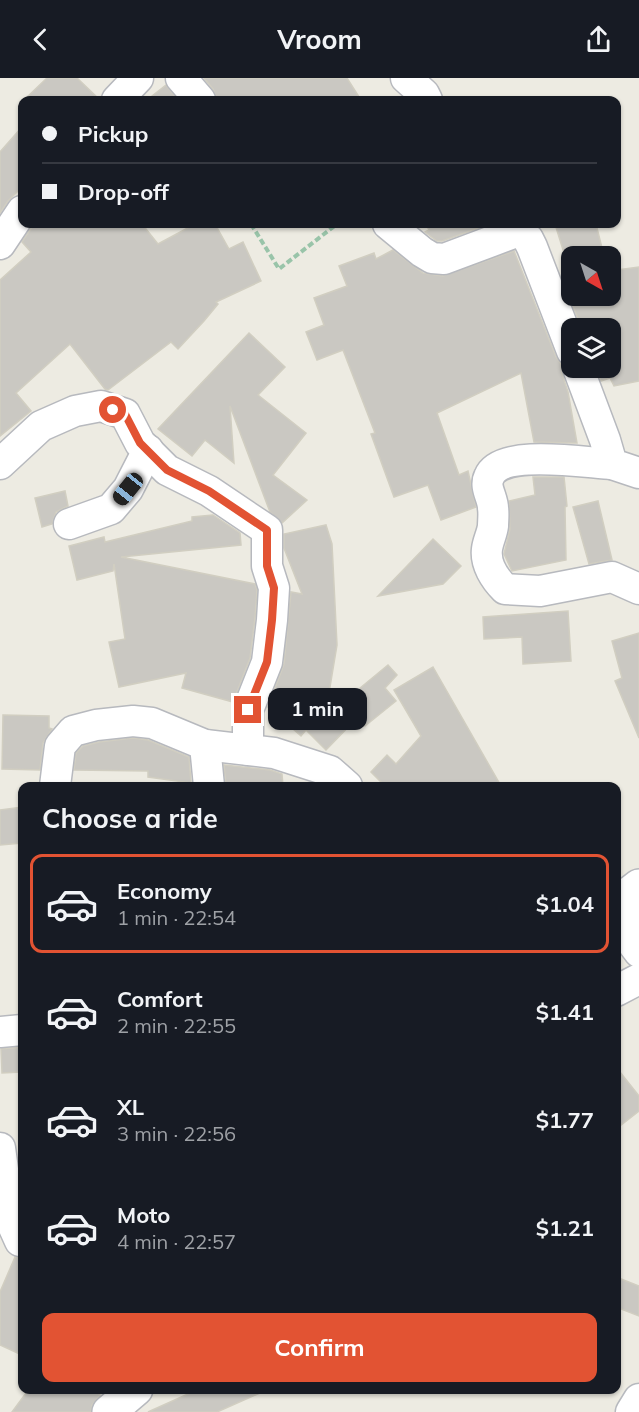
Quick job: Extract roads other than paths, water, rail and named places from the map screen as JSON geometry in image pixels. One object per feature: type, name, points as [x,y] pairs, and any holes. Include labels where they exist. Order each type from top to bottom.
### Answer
[{"type":"street","points":[[121,96],[138,78]]},
{"type":"street","points":[[181,78],[197,96]]},
{"type":"street","points":[[406,78],[425,96]]},
{"type":"street","points":[[0,244],[18,217]]},
{"type":"street","points":[[393,228],[432,258],[444,259],[519,231],[528,239],[561,323]]},
{"type":"street","points":[[582,378],[605,440],[625,469]]},
{"type":"street","points":[[0,464],[41,426],[75,411],[101,406],[125,414],[140,443],[167,470],[209,491],[267,530],[267,566],[274,588],[272,620],[267,662],[248,710],[248,750]]},
{"type":"street","points":[[69,524],[111,509],[128,489],[148,450]]},
{"type":"street","points":[[625,469],[530,458],[493,470],[487,479],[494,506],[492,529],[486,551],[494,577],[506,589],[540,591],[612,577],[639,589]]},
{"type":"street","points":[[55,782],[60,746],[73,731],[96,724],[133,721],[152,723],[205,745],[274,753],[330,771],[342,782]]},
{"type":"street","points":[[205,745],[209,782]]},
{"type":"street","points":[[628,893],[626,924],[630,941],[639,952]]},
{"type":"street","points":[[621,988],[639,979]]},
{"type":"street","points":[[0,1032],[18,1030]]},
{"type":"street","points":[[0,1148],[10,1219],[18,1237]]},
{"type":"street","points":[[109,1412],[130,1394]]},
{"type":"street","points":[[631,1412],[639,1399]]}]
